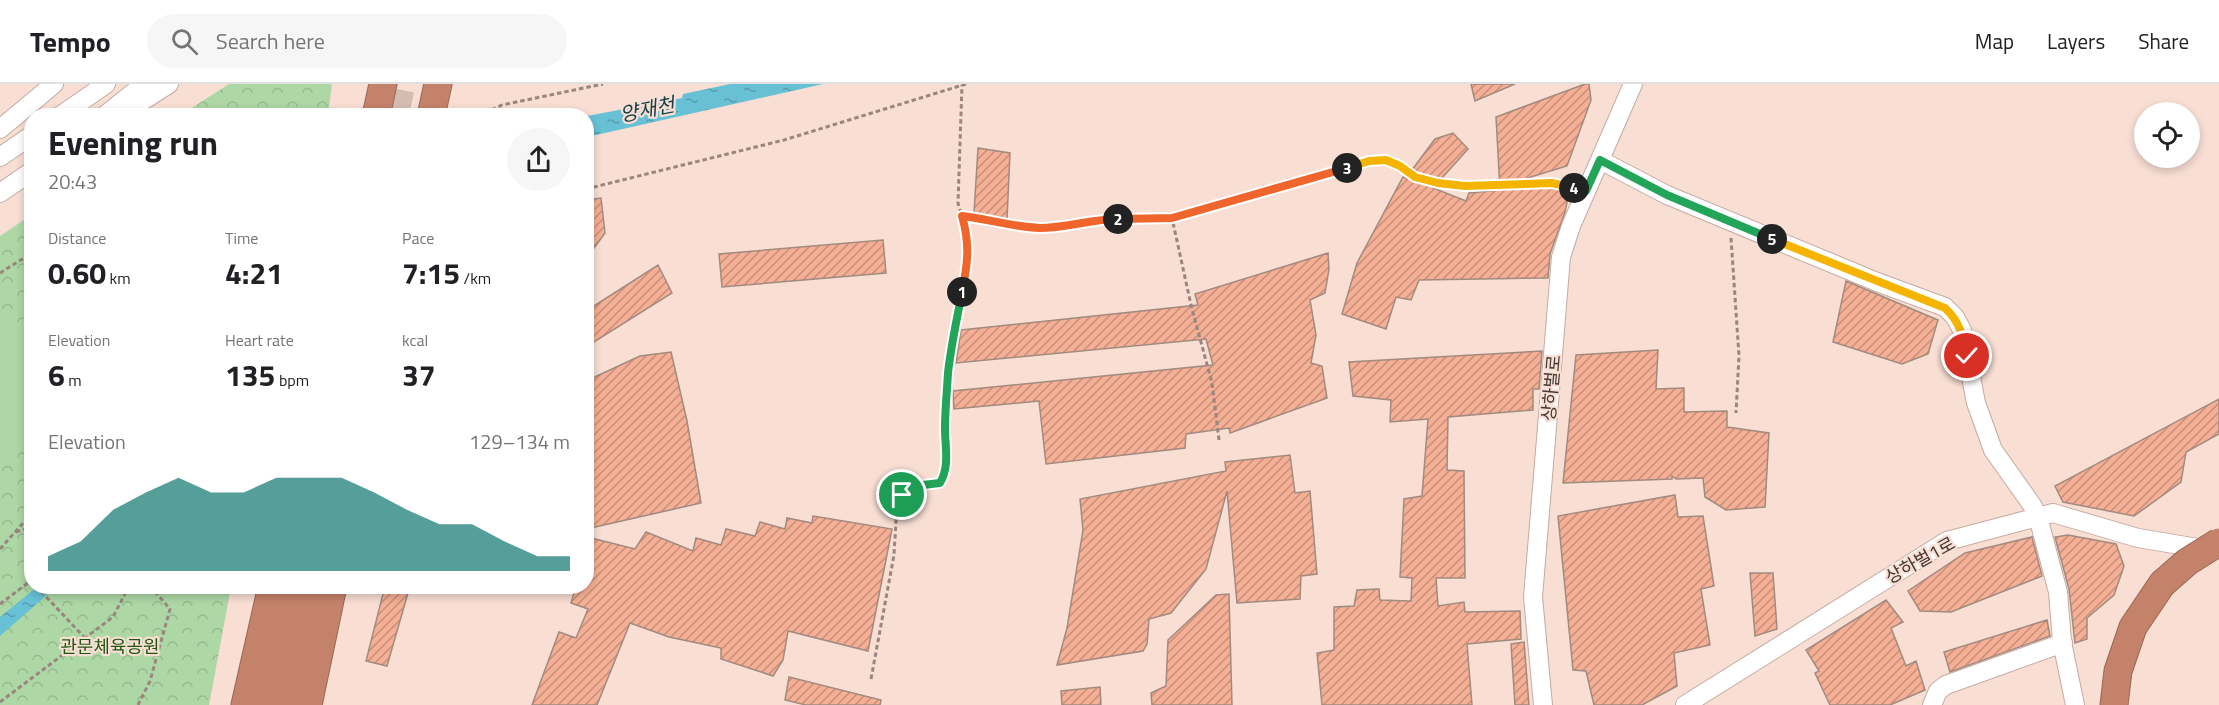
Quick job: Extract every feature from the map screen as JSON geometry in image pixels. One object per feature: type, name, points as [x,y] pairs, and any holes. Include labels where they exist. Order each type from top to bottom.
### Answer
[{"type":"highway","points":[[369,84],[370,108]]},
{"type":"highway","points":[[378,108],[383,84]]},
{"type":"highway","points":[[433,108],[438,84]]},
{"type":"highway","points":[[2114,705],[2118,671],[2133,627],[2162,584],[2187,562],[2219,542]]},
{"type":"highway","points":[[245,705],[270,594]]},
{"type":"highway","points":[[267,705],[291,594]]},
{"type":"highway","points":[[287,705],[310,594]]},
{"type":"highway","points":[[308,705],[331,594]]},
{"type":"street","points":[[25,108],[54,84]]},
{"type":"street","points":[[72,108],[106,84]]},
{"type":"street","points":[[114,108],[144,84]]},
{"type":"street","points":[[132,108],[169,84]]},
{"type":"street","name":"상하벌로","points":[[1543,705],[1533,597],[1561,257],[1586,191],[1633,84]]},
{"type":"street","points":[[0,129],[24,109]]},
{"type":"street","points":[[0,157],[24,140]]},
{"type":"street","points":[[1600,160],[1667,195],[1877,282],[1928,300],[1950,312],[1962,330],[1976,403],[1993,450],[2038,517],[2058,592],[2063,643],[2075,705]]},
{"type":"street","points":[[0,192],[24,176]]},
{"type":"street","name":"상하벌1로","points":[[1685,705],[1947,541],[2053,513],[2138,538],[2219,552]]},
{"type":"street","points":[[1932,705],[1938,691],[1946,685],[2063,643]]},
{"type":"path","points":[[495,108],[603,84]]},
{"type":"path","points":[[594,187],[784,140],[966,84]]},
{"type":"path","points":[[871,679],[894,555],[897,505],[902,495],[909,489],[940,483],[946,464],[945,427],[952,338],[968,262],[968,237],[958,203],[962,86]]},
{"type":"path","points":[[962,216],[1017,227],[1043,228],[1100,219],[1172,218],[1293,185],[1369,161],[1386,160],[1400,166],[1415,177],[1438,183],[1465,186],[1552,183],[1586,191]]},
{"type":"path","points":[[1172,218],[1191,305],[1212,383],[1219,440]]},
{"type":"path","points":[[1730,221],[1739,356],[1736,413]]},
{"type":"path","points":[[0,273],[24,259]]},
{"type":"path","points":[[0,549],[24,521]]},
{"type":"path","points":[[14,532],[24,529]]},
{"type":"path","points":[[0,604],[24,586]]},
{"type":"path","points":[[44,594],[84,637]]},
{"type":"path","points":[[0,702],[113,616],[125,594]]},
{"type":"path","points":[[138,705],[150,681],[170,609],[157,594]]},
{"type":"green space","points":[[229,84],[332,84],[329,108],[192,108]]},
{"type":"green space","name":"관문체육공원","points":[[24,220],[24,594],[230,594],[209,705],[0,705],[0,236]]},
{"type":"green space","points":[[24,318],[24,441],[7,453],[0,444],[0,335]]},
{"type":"water","name":"양재천","points":[[730,84],[823,84],[594,135],[594,115],[682,98],[683,94]]},
{"type":"water","points":[[28,594],[48,594],[0,636],[0,617]]},
{"type":"building","points":[[1471,84],[1515,84],[1475,101]]},
{"type":"building","points":[[1589,84],[1591,100],[1567,166],[1524,179],[1569,193],[1565,212],[1550,254],[1548,278],[1419,280],[1411,300],[1396,297],[1386,329],[1342,314],[1357,263],[1403,177],[1406,178],[1435,139],[1453,133],[1468,149],[1433,188],[1466,201],[1469,193],[1500,190],[1496,117]]},
{"type":"building","points":[[978,148],[1010,153],[1007,219],[974,213]]},
{"type":"building","points":[[601,198],[605,233],[594,248],[594,199]]},
{"type":"building","points":[[883,240],[886,273],[722,287],[719,254]]},
{"type":"building","points":[[1328,253],[1329,269],[1325,293],[1310,300],[1316,335],[1311,363],[1322,366],[1327,398],[1230,433],[1229,428],[1186,434],[1185,448],[1046,464],[1039,401],[954,409],[953,391],[1213,365],[1206,339],[956,363],[961,330],[1198,305],[1195,294]]},
{"type":"building","points":[[658,265],[672,293],[594,342],[594,306]]},
{"type":"building","points":[[1846,281],[1938,320],[1928,354],[1902,364],[1833,342]]},
{"type":"building","points":[[1658,350],[1656,389],[1684,388],[1684,412],[1727,411],[1727,427],[1769,433],[1765,507],[1726,510],[1705,497],[1703,478],[1676,479],[1672,476],[1672,479],[1563,483],[1576,355]]},
{"type":"building","points":[[1542,351],[1539,389],[1533,389],[1533,410],[1448,417],[1447,470],[1464,471],[1465,578],[1436,578],[1438,606],[1464,602],[1465,612],[1520,611],[1521,639],[1467,644],[1472,705],[1322,705],[1317,653],[1334,650],[1334,607],[1354,606],[1357,590],[1379,589],[1380,600],[1411,601],[1412,578],[1400,577],[1404,499],[1422,496],[1428,419],[1390,422],[1391,400],[1353,396],[1349,362]]},
{"type":"building","points":[[671,352],[687,421],[701,503],[594,527],[594,377],[640,356]]},
{"type":"building","points":[[2219,399],[2219,434],[2186,452],[2181,482],[2134,516],[2063,502],[2055,486]]},
{"type":"building","points":[[1290,455],[1295,493],[1310,491],[1317,574],[1301,576],[1300,599],[1237,603],[1227,491],[1206,569],[1171,613],[1149,619],[1147,644],[1143,651],[1057,665],[1067,628],[1083,530],[1080,499],[1226,471],[1225,462]]},
{"type":"building","points":[[1675,495],[1678,517],[1703,516],[1714,586],[1701,589],[1710,645],[1674,653],[1677,686],[1642,705],[1594,705],[1586,671],[1573,670],[1558,516]]},
{"type":"building","points":[[813,516],[892,529],[868,651],[788,631],[783,660],[773,676],[721,659],[721,648],[669,637],[630,623],[597,705],[532,705],[559,632],[576,638],[588,609],[571,603],[574,594],[594,594],[594,539],[635,549],[646,532],[693,551],[696,538],[721,545],[726,529],[755,536],[760,522],[785,529],[787,518],[812,523]]},
{"type":"building","points":[[2068,535],[2116,544],[2124,566],[2114,595],[2087,618],[2087,639],[2075,643],[2069,589],[2055,537]]},
{"type":"building","points":[[2032,537],[2042,576],[1951,612],[1920,611],[1908,591],[1965,553]]},
{"type":"building","points":[[1750,573],[1773,573],[1777,629],[1755,636]]},
{"type":"building","points":[[383,594],[408,594],[387,666],[366,661]]},
{"type":"building","points":[[1229,594],[1232,705],[1152,705],[1151,693],[1166,686],[1168,640],[1216,595]]},
{"type":"building","points":[[1886,600],[1903,622],[1891,628],[1906,666],[1916,661],[1925,690],[1890,705],[1830,705],[1815,673],[1819,671],[1806,650]]},
{"type":"building","points":[[2047,620],[2050,636],[1950,672],[1944,652]]},
{"type":"building","points":[[1524,642],[1529,705],[1515,705],[1511,644]]},
{"type":"building","points":[[789,677],[881,700],[880,705],[806,705],[785,700]]},
{"type":"building","points":[[1100,687],[1101,705],[1062,705],[1061,691]]},
{"type":"tunnel","points":[[397,108],[402,84]]},
{"type":"route","points":[[902,495],[914,486],[940,483],[944,476],[948,373],[952,338],[968,262],[968,237],[962,216],[1017,227],[1043,228],[1100,219],[1172,218],[1293,185],[1369,161],[1386,160],[1400,166],[1415,177],[1438,183],[1465,186],[1552,183],[1586,191],[1600,160],[1667,195],[1945,308],[1955,317],[1962,330],[1967,356]]}]
